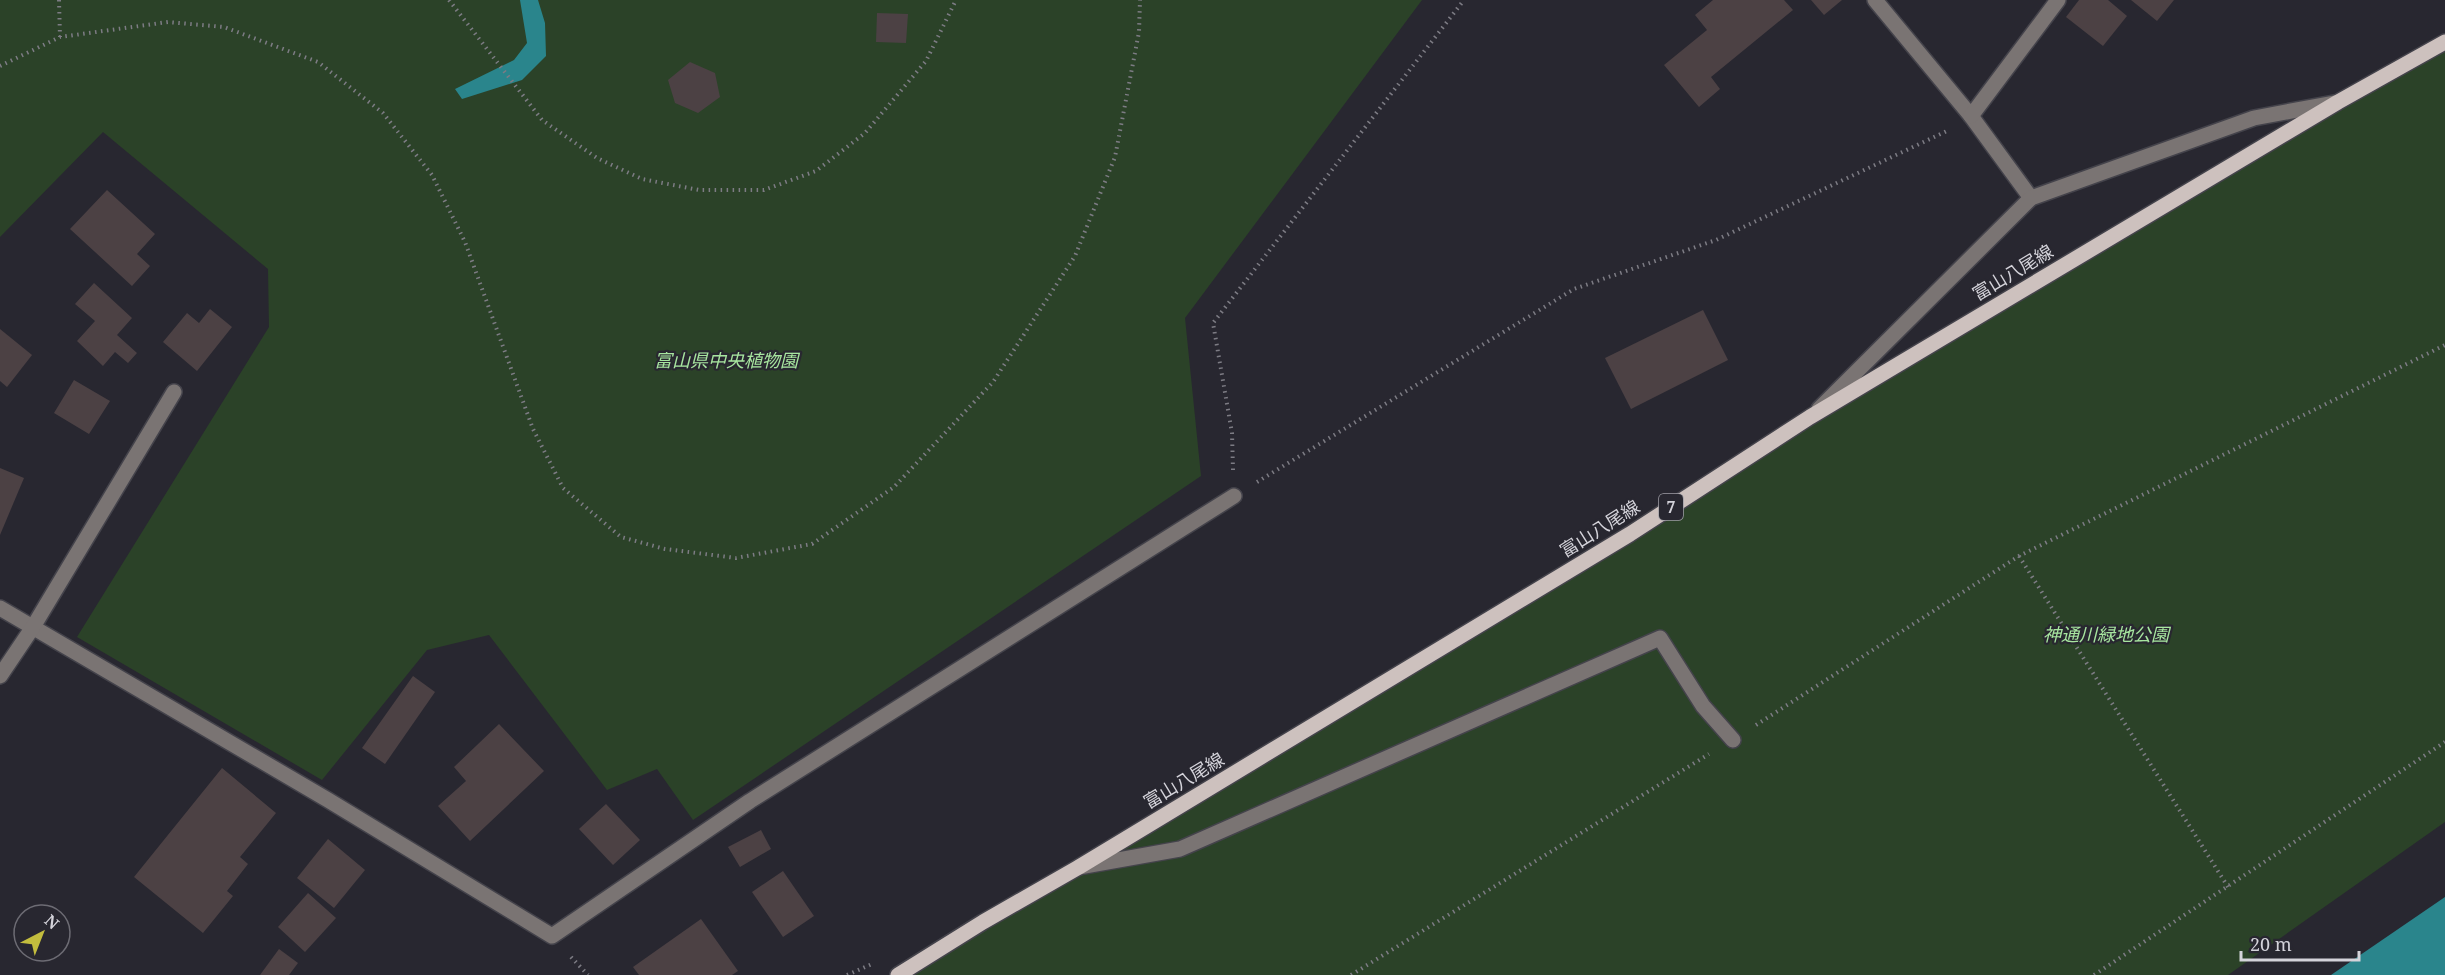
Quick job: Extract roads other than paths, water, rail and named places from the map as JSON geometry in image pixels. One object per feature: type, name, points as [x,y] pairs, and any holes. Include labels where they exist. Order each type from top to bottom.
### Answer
[{"type":"main road","name":"富山八尾線","points":[[898,975],[982,922],[1079,867],[1630,534],[1810,417],[2338,102],[2445,42]]},
{"type":"street","points":[[1875,0],[1971,116],[2031,198]]},
{"type":"street","points":[[1971,116],[2058,0]]},
{"type":"street","points":[[1810,417],[2031,198],[2254,118],[2338,102]]},
{"type":"street","points":[[0,676],[33,627],[174,392]]},
{"type":"street","points":[[0,608],[328,800],[552,936],[750,801],[1234,496]]},
{"type":"street","points":[[1079,867],[1180,849],[1660,638],[1703,706],[1733,740]]},
{"type":"water","points":[[520,0],[538,0],[545,23],[546,56],[522,80],[462,99],[455,89],[514,60],[527,43]]},
{"type":"water","points":[[2445,897],[2445,975],[2331,975]]},
{"type":"park label","name":"富山県中央植物園","points":[[726,361]]},
{"type":"park label","name":"神通川緑地公園","points":[[2106,635]]}]
